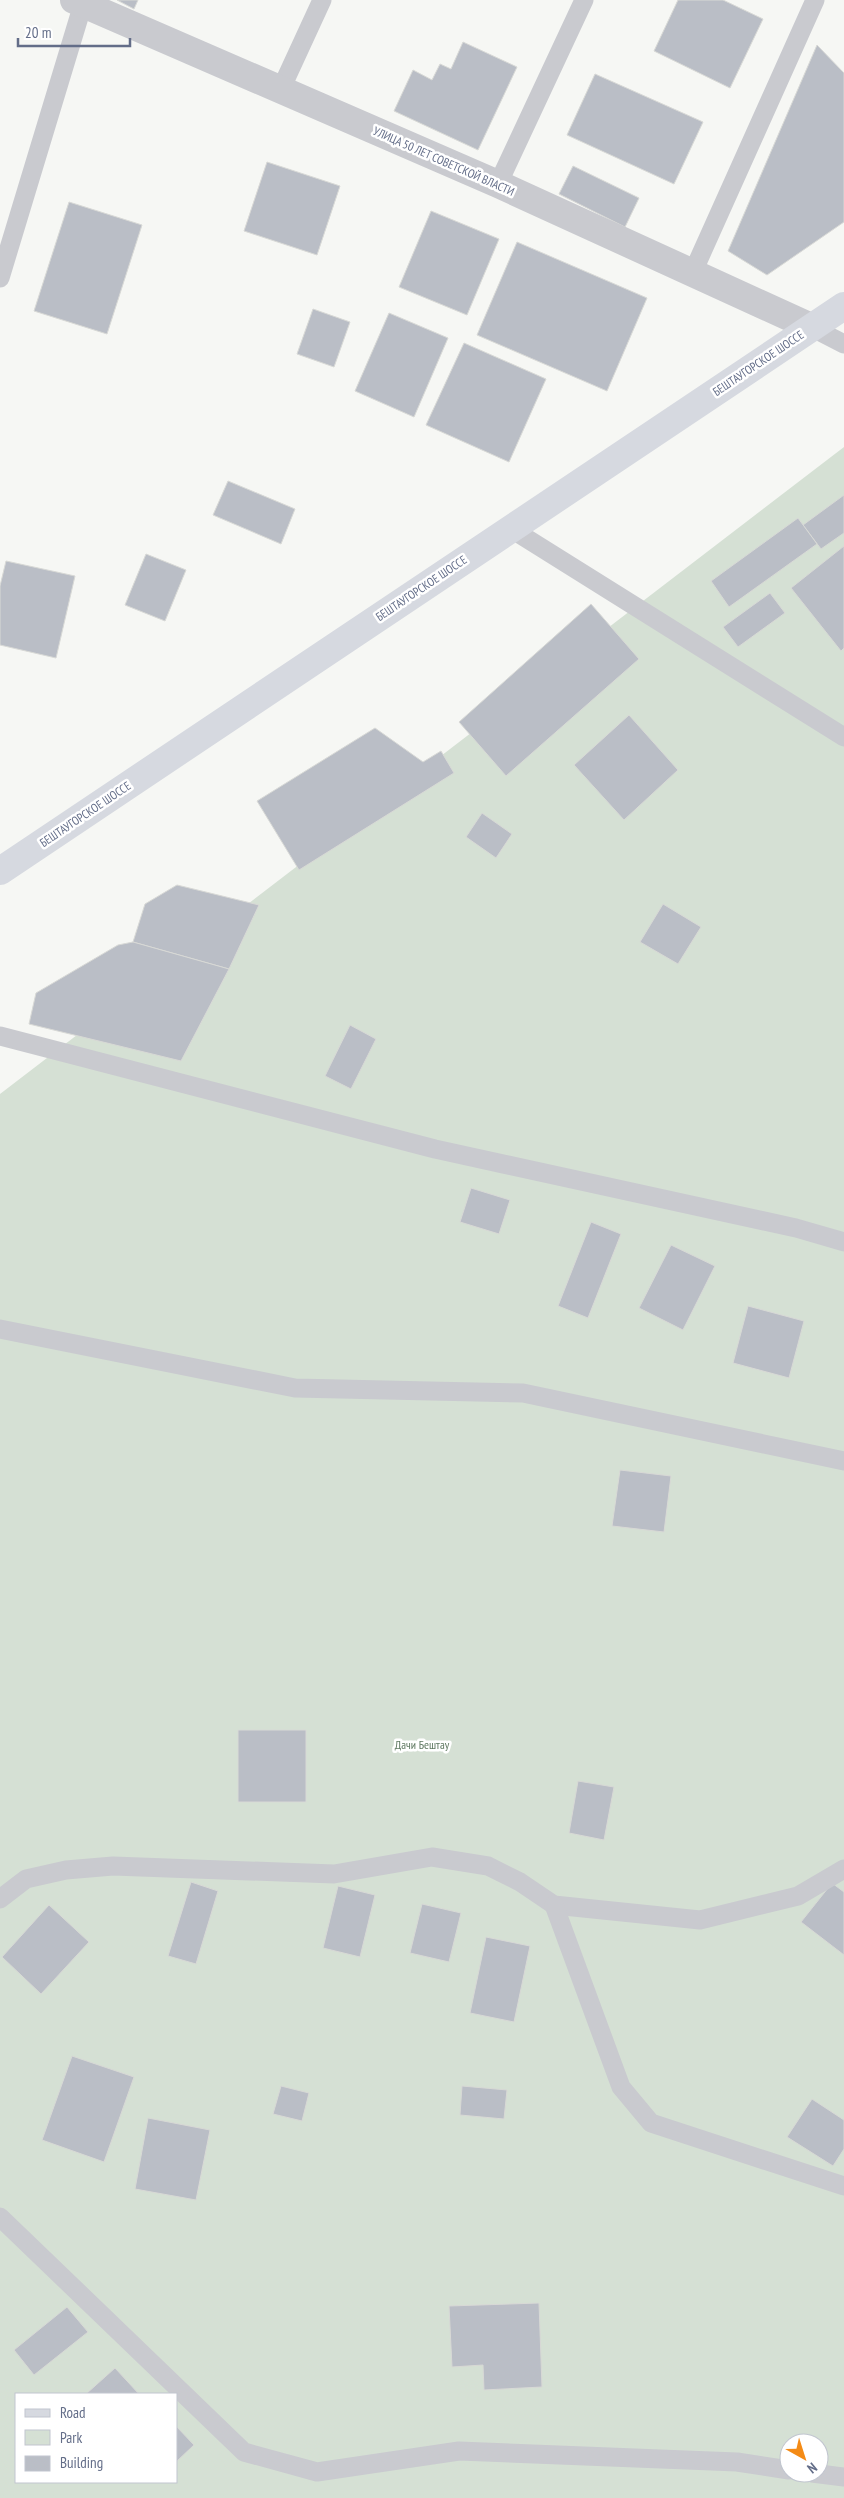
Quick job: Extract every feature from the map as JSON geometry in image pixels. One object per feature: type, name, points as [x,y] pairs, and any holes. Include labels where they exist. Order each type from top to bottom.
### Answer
[{"type":"main road","name":"БЕШТАУГОРСКОЕ ШОССЕ","points":[[0,871],[844,306]]},
{"type":"street","name":"УЛИЦА 50 ЛЕТ СОВЕТСКОЙ ВЛАСТИ","points":[[78,2],[498,184],[812,328]]},
{"type":"lane","points":[[281,89],[322,0]]},
{"type":"lane","points":[[498,184],[584,0]]},
{"type":"lane","points":[[693,272],[815,0]]},
{"type":"lane","points":[[0,278],[78,2]]},
{"type":"lane","points":[[812,328],[844,344]]},
{"type":"lane","points":[[510,528],[844,737]]},
{"type":"lane","points":[[0,1036],[435,1149],[787,1226],[844,1242]]},
{"type":"lane","points":[[0,1329],[295,1388],[523,1393],[844,1461]]},
{"type":"lane","points":[[0,1899],[26,1879],[66,1870],[113,1866],[334,1874],[432,1856],[488,1866],[520,1882],[554,1904],[700,1920],[798,1896],[844,1869]]},
{"type":"lane","points":[[554,1904],[621,2087],[651,2123],[844,2186]]},
{"type":"lane","points":[[0,2217],[244,2452],[318,2472],[458,2451],[737,2462],[779,2468]]},
{"type":"lane","points":[[829,2476],[844,2478]]},
{"type":"green space","name":"Дачи Бештау","points":[[844,447],[844,2498],[0,2498],[0,1094]]},
{"type":"building","points":[[117,0],[138,0],[134,9]]},
{"type":"building","points":[[678,0],[723,0],[763,19],[730,88],[654,51]]},
{"type":"building","points":[[463,42],[517,67],[478,150],[394,111],[413,70],[432,80],[440,64],[451,69]]},
{"type":"building","points":[[817,45],[844,73],[844,222],[767,275],[728,251]]},
{"type":"building","points":[[595,74],[703,122],[674,184],[567,135]]},
{"type":"building","points":[[267,162],[340,186],[317,255],[244,231]]},
{"type":"building","points":[[573,166],[639,198],[625,227],[559,194]]},
{"type":"building","points":[[69,202],[142,225],[107,334],[34,311]]},
{"type":"building","points":[[431,211],[499,239],[467,315],[399,287]]},
{"type":"building","points":[[517,242],[647,298],[607,391],[477,335]]},
{"type":"building","points":[[313,309],[350,322],[334,367],[297,354]]},
{"type":"building","points":[[389,313],[448,338],[414,417],[355,391]]},
{"type":"building","points":[[464,343],[546,379],[509,462],[426,425]]},
{"type":"building","points":[[228,481],[295,509],[281,544],[213,515]]},
{"type":"building","points":[[844,495],[844,533],[821,549],[803,525]]},
{"type":"building","points":[[798,518],[817,544],[729,607],[711,581]]},
{"type":"building","points":[[844,546],[844,648],[841,651],[791,588]]},
{"type":"building","points":[[146,554],[186,570],[165,621],[125,605]]},
{"type":"building","points":[[6,561],[75,576],[56,658],[0,645],[0,586]]},
{"type":"building","points":[[770,593],[785,613],[738,647],[723,627]]},
{"type":"building","points":[[591,604],[639,659],[506,776],[459,722]]},
{"type":"building","points":[[629,715],[678,770],[624,820],[574,765]]},
{"type":"building","points":[[375,728],[423,762],[441,751],[454,773],[299,870],[257,801]]},
{"type":"building","points":[[482,813],[512,834],[496,858],[466,837]]},
{"type":"building","points":[[177,885],[259,905],[229,969],[133,942],[145,904]]},
{"type":"building","points":[[663,904],[701,927],[678,964],[640,942]]},
{"type":"building","points":[[133,942],[229,969],[181,1061],[29,1024],[36,993],[118,945]]},
{"type":"building","points":[[350,1025],[376,1039],[351,1089],[325,1076]]},
{"type":"building","points":[[471,1188],[510,1200],[499,1234],[460,1222]]},
{"type":"building","points":[[591,1222],[621,1234],[588,1318],[558,1306]]},
{"type":"building","points":[[671,1245],[715,1266],[683,1330],[639,1308]]},
{"type":"building","points":[[748,1306],[804,1321],[789,1378],[733,1363]]},
{"type":"building","points":[[620,1470],[671,1476],[664,1532],[612,1526]]},
{"type":"building","points":[[238,1730],[306,1730],[306,1802],[238,1802]]},
{"type":"building","points":[[578,1781],[614,1787],[604,1840],[569,1833]]},
{"type":"building","points":[[191,1882],[218,1891],[196,1964],[168,1956]]},
{"type":"building","points":[[832,1883],[844,1892],[844,1955],[801,1922]]},
{"type":"building","points":[[338,1886],[375,1895],[360,1957],[323,1948]]},
{"type":"building","points":[[422,1904],[461,1913],[449,1962],[410,1953]]},
{"type":"building","points":[[49,1905],[89,1942],[41,1994],[2,1957]]},
{"type":"building","points":[[486,1937],[530,1946],[514,2022],[470,2013]]},
{"type":"building","points":[[72,2056],[134,2077],[104,2162],[42,2140]]},
{"type":"building","points":[[281,2086],[309,2093],[302,2121],[273,2114]]},
{"type":"building","points":[[462,2086],[507,2090],[504,2119],[460,2115]]},
{"type":"building","points":[[812,2099],[844,2120],[844,2149],[833,2166],[787,2137]]},
{"type":"building","points":[[148,2118],[210,2130],[196,2200],[135,2189]]},
{"type":"building","points":[[539,2303],[542,2387],[484,2390],[483,2365],[452,2367],[449,2306]]},
{"type":"building","points":[[67,2307],[88,2332],[34,2375],[14,2350]]},
{"type":"building","points":[[115,2368],[138,2393],[87,2393]]},
{"type":"building","points":[[178,2428],[194,2445],[178,2460]]}]
